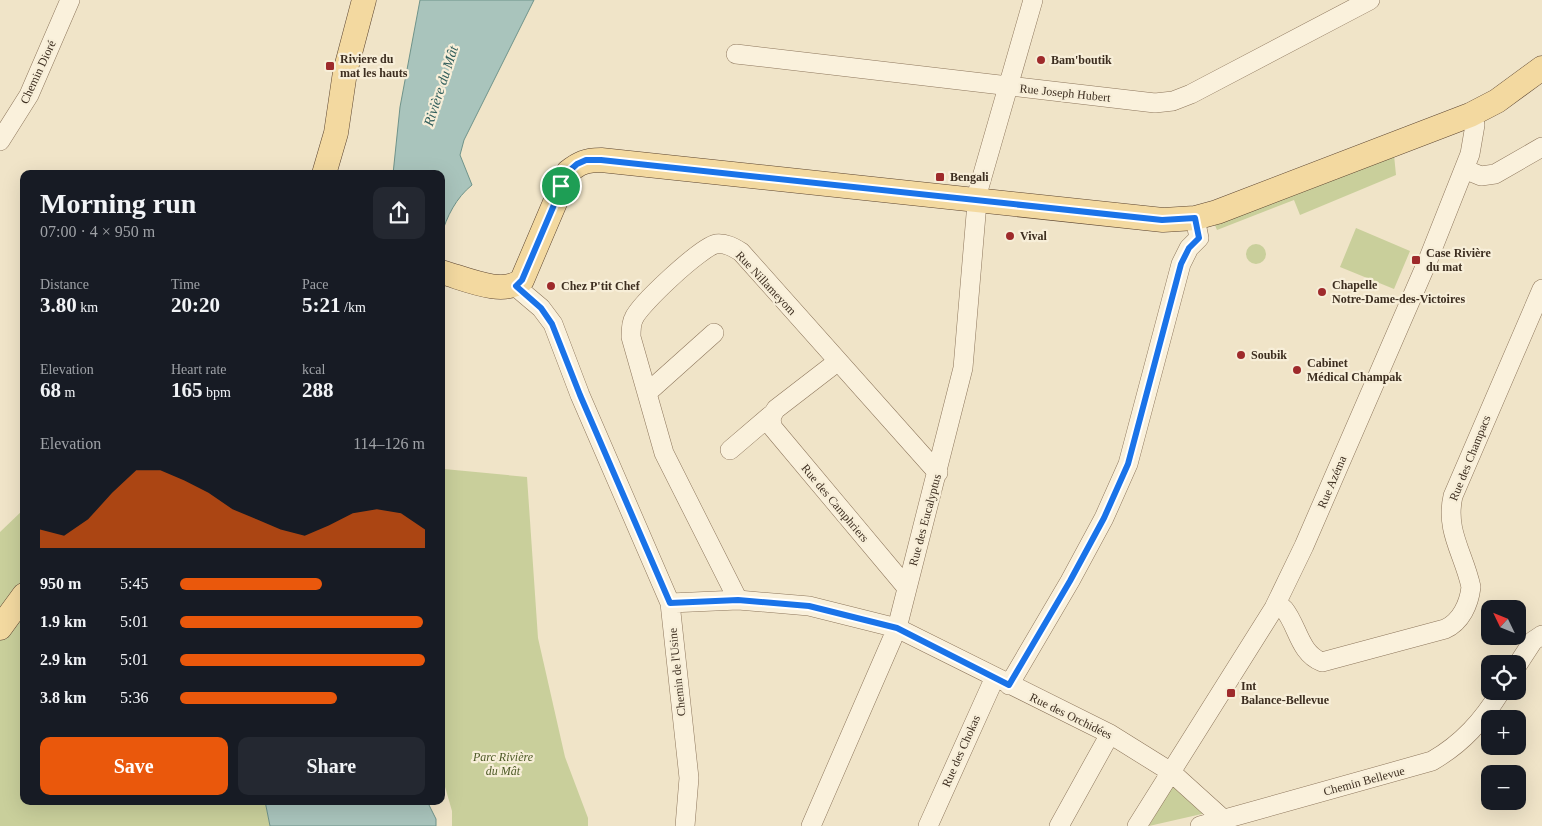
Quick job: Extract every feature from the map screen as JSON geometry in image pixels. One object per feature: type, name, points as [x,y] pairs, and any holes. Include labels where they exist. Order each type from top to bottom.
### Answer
[{"type":"main road","points":[[325,170],[336,133],[345,72],[364,0]]},
{"type":"main road","points":[[445,273],[496,287],[516,286],[522,280],[568,172],[577,164],[586,160],[977,199],[1162,220],[1195,218],[1217,212],[1470,115],[1497,101],[1542,68]]},
{"type":"main road","points":[[0,628],[20,600]]},
{"type":"street","name":"Chemin Dioré","points":[[0,141],[30,94],[70,0]]},
{"type":"street","name":"Rue des Eucalyptus","points":[[811,826],[897,628],[906,588],[938,473],[963,368],[977,199],[1033,0]]},
{"type":"street","name":"Rue Joseph Hubert","points":[[736,54],[1155,103],[1173,101],[1191,94],[1370,0]]},
{"type":"street","name":"Rue Azéma","points":[[1137,826],[1274,608],[1304,546],[1420,278],[1464,169],[1474,138],[1475,125],[1470,115]]},
{"type":"street","points":[[1464,169],[1481,176],[1495,174],[1542,147]]},
{"type":"street","name":"Rue des Chokas","points":[[928,826],[1002,681],[1070,581],[1104,518],[1128,464],[1181,264],[1189,248],[1199,238],[1195,218]]},
{"type":"street","name":"Rue Nillameyom","points":[[738,600],[664,453],[631,337],[633,320],[643,304],[702,251],[715,244],[730,245],[741,252],[837,362],[938,473]]},
{"type":"street","name":"Chemin de l'Usine","points":[[516,286],[541,308],[552,324],[583,404],[670,603],[689,778],[685,826]]},
{"type":"street","name":"Rue des Champacs","points":[[1274,608],[1284,609],[1293,620],[1303,648],[1312,658],[1322,662],[1445,629],[1459,620],[1470,596],[1471,587],[1450,525],[1449,512],[1453,496],[1542,289]]},
{"type":"street","points":[[647,393],[714,333]]},
{"type":"street","points":[[730,450],[776,409],[837,362]]},
{"type":"street","name":"Rue des Camphriers","points":[[771,415],[770,422],[773,428],[906,588]]},
{"type":"street","name":"Rue des Orchidées","points":[[670,603],[738,600],[809,606],[897,628],[1110,734],[1171,772],[1224,819]]},
{"type":"street","points":[[1524,655],[1533,641],[1542,635]]},
{"type":"street","name":"Chemin Bellevue","points":[[1200,826],[1432,761],[1453,749],[1467,737],[1495,700]]},
{"type":"street","points":[[1059,826],[1110,734]]},
{"type":"green space","points":[[1394,155],[1396,175],[1300,215],[1294,200],[1217,230],[1214,223]]},
{"type":"green space","points":[[1356,228],[1410,251],[1394,289],[1340,267]]},
{"type":"green space","points":[[1252,244],[1260,244],[1266,250],[1266,258],[1260,264],[1252,264],[1246,258],[1246,250]]},
{"type":"green space","name":"Parc Rivière du Mât","points":[[445,469],[527,477],[538,638],[565,757],[588,818],[588,826],[452,826],[452,811],[445,787]]},
{"type":"green space","points":[[20,513],[20,805],[266,805],[270,826],[0,826],[0,532]]},
{"type":"green space","points":[[1173,783],[1206,813],[1149,826]]},
{"type":"water","name":"Rivière du Mât","points":[[420,0],[534,0],[464,140],[460,155],[472,185],[461,196],[445,224],[445,170],[393,170],[400,107]]},
{"type":"water","points":[[266,805],[429,805],[436,819],[436,826],[270,826]]},
{"type":"place","name":"Bam'boutik","points":[[1041,60]]},
{"type":"place","name":"Riviere du mat les hauts","points":[[330,66]]},
{"type":"place","name":"Bengali","points":[[940,177]]},
{"type":"place","name":"Vival","points":[[1010,236]]},
{"type":"place","name":"Case Rivière du mat","points":[[1416,260]]},
{"type":"place","name":"Chez P'tit Chef","points":[[551,286]]},
{"type":"place","name":"Chapelle Notre-Dame-des-Victoires","points":[[1322,292]]},
{"type":"place","name":"Soubik","points":[[1241,355]]},
{"type":"place","name":"Cabinet Médical Champak","points":[[1297,370]]},
{"type":"place","name":"Int Balance-Bellevue","points":[[1231,693]]},
{"type":"route","points":[[586,160],[601,160],[1162,220],[1195,218],[1199,238],[1189,248],[1181,264],[1128,464],[1104,518],[1070,581],[1009,685],[897,628],[809,606],[738,600],[670,603],[580,395],[552,324],[541,308],[516,286],[522,280],[561,186],[568,172],[577,164],[586,160]]}]
